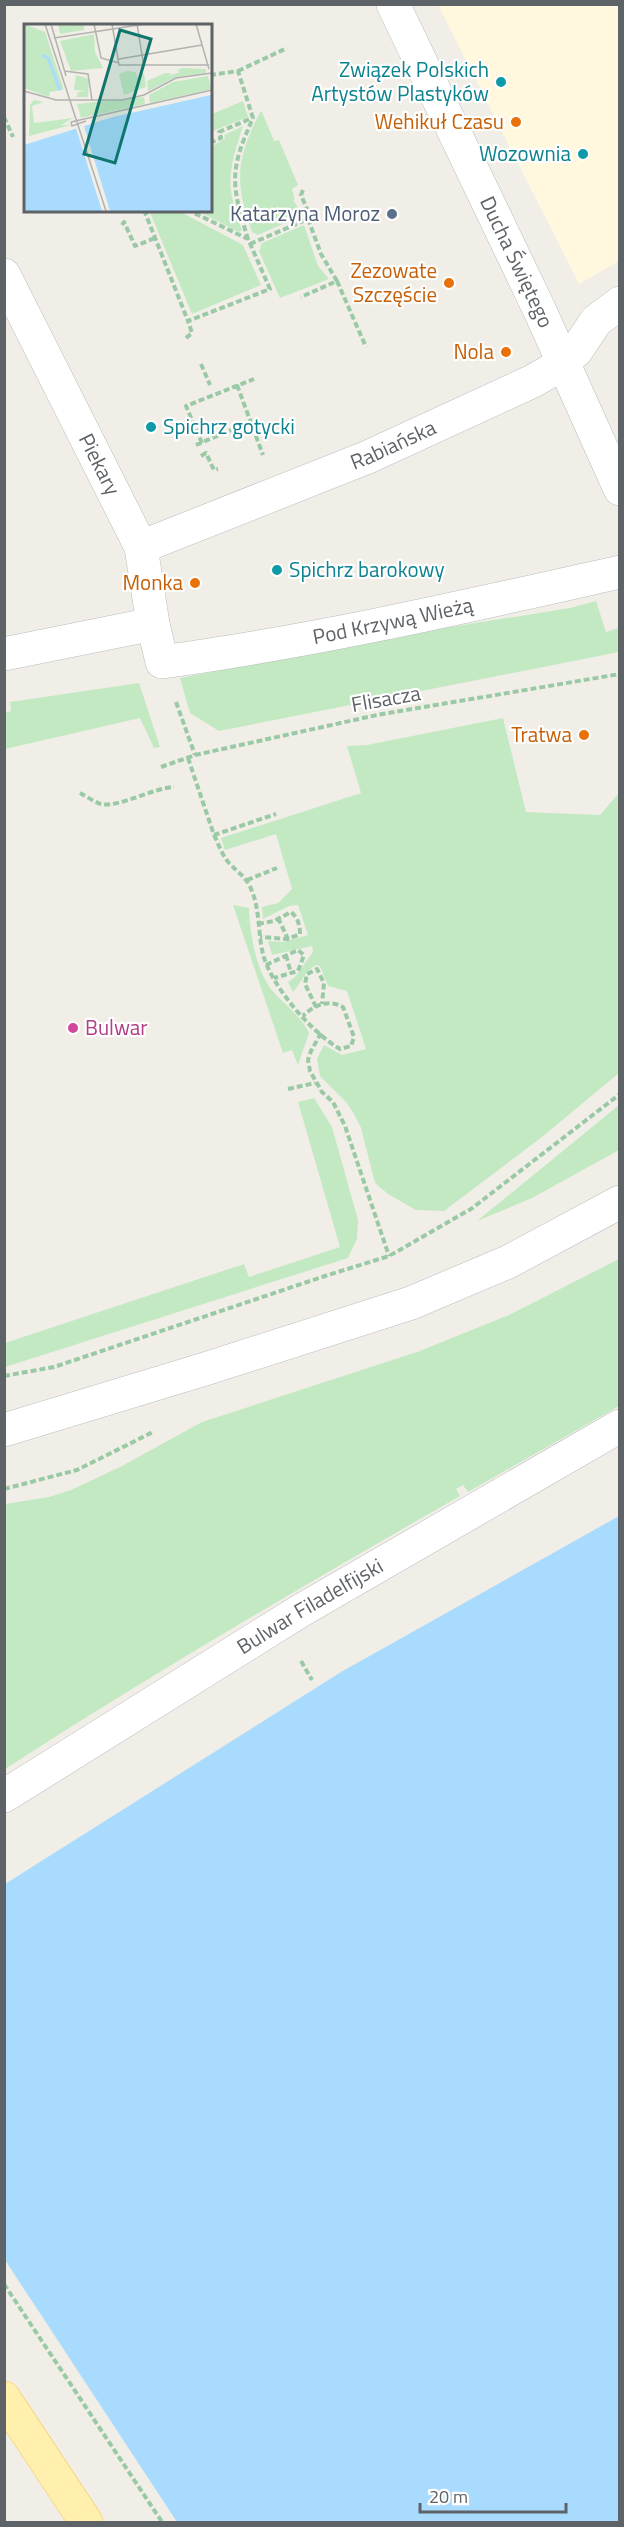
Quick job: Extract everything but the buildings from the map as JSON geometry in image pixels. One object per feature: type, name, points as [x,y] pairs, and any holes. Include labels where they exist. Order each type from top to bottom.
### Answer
[{"type":"main road","points":[[4,2398],[86,2523]]},
{"type":"street","name":"Ducha Świętego","points":[[393,4],[563,362],[620,489]]},
{"type":"street","name":"Piekary","points":[[4,275],[141,547],[153,624],[162,662]]},
{"type":"street","name":"Rabiańska","points":[[141,547],[368,457],[521,387],[563,362],[576,351],[596,321],[620,303]]},
{"type":"street","name":"Pod Krzywą Wieżą","points":[[162,662],[243,651],[620,572]]},
{"type":"street","points":[[4,654],[69,643],[153,624]]},
{"type":"street","points":[[4,1430],[411,1303],[508,1262],[620,1202]]},
{"type":"street","name":"Bulwar Filadelfijski","points":[[4,1796],[300,1611],[620,1426]]},
{"type":"path","points":[[212,75],[238,70],[287,48]]},
{"type":"path","points":[[188,321],[270,289],[249,242],[236,195],[234,169],[253,118],[238,70]]},
{"type":"path","points":[[4,117],[14,136]]},
{"type":"path","points":[[212,142],[221,138],[219,132],[253,118]]},
{"type":"path","points":[[303,189],[301,195],[308,209],[308,219],[321,254],[337,281],[366,347]]},
{"type":"path","points":[[145,212],[192,333],[186,338]]},
{"type":"path","points":[[192,212],[249,242],[308,219]]},
{"type":"path","points":[[122,225],[124,222],[135,246],[155,238]]},
{"type":"path","points":[[301,297],[337,281]]},
{"type":"path","points":[[201,364],[210,385]]},
{"type":"path","points":[[202,443],[186,406],[254,380]]},
{"type":"path","points":[[237,385],[265,461]]},
{"type":"path","points":[[196,445],[231,430]]},
{"type":"path","points":[[201,456],[206,453],[214,470],[218,468]]},
{"type":"path","name":"Flisacza","points":[[161,767],[195,755],[376,715],[620,674]]},
{"type":"path","points":[[172,693],[195,755]]},
{"type":"path","points":[[188,758],[214,835],[224,856],[247,880],[255,899],[266,965],[303,1017],[340,1049],[351,1046],[354,1037],[344,1006],[337,1003],[322,1004],[303,1017]]},
{"type":"path","points":[[80,793],[101,804],[112,804],[151,790],[174,787]]},
{"type":"path","points":[[214,835],[276,814]]},
{"type":"path","points":[[247,880],[277,867]]},
{"type":"path","points":[[258,924],[291,912],[296,916],[300,934],[288,939],[260,937]]},
{"type":"path","points":[[278,918],[288,939]]},
{"type":"path","points":[[266,965],[298,950],[304,955],[298,971],[274,978]]},
{"type":"path","points":[[286,955],[291,973]]},
{"type":"path","points":[[316,1007],[305,984],[307,974],[317,969],[324,983],[322,1004]]},
{"type":"path","points":[[321,1033],[308,1060],[315,1083],[333,1102],[345,1126],[389,1256]]},
{"type":"path","points":[[288,1089],[315,1083]]},
{"type":"path","points":[[4,1376],[54,1367],[389,1256],[471,1209],[620,1094]]},
{"type":"path","points":[[4,1489],[77,1470],[135,1441]]},
{"type":"path","points":[[4,2284],[162,2523]]},
{"type":"shaded area","points":[[438,5],[619,5],[619,261],[579,284]]},
{"type":"green space","points":[[243,101],[248,117],[212,131],[212,114]]},
{"type":"green space","points":[[262,112],[274,141],[279,140],[298,185],[292,189],[295,199],[293,200],[303,215],[258,235],[252,232],[246,214],[240,171],[246,144]]},
{"type":"green space","points":[[243,126],[230,178],[233,201],[242,230],[239,232],[200,212],[212,212],[212,146],[225,139],[224,135]]},
{"type":"green space","points":[[150,212],[181,212],[243,245],[261,285],[192,314]]},
{"type":"green space","points":[[304,225],[318,266],[329,279],[280,298],[259,251],[262,243]]},
{"type":"green space","points":[[596,601],[606,632],[619,628],[619,652],[219,731],[190,713],[180,678],[407,634],[570,608]]},
{"type":"green space","points":[[139,683],[160,747],[154,748],[140,718],[5,749],[5,713],[11,711],[10,702]]},
{"type":"green space","points":[[503,718],[526,812],[600,815],[619,793],[619,1073],[542,1137],[444,1211],[416,1210],[388,1194],[375,1183],[361,1128],[354,1114],[346,1102],[320,1076],[317,1059],[324,1045],[342,1055],[366,1049],[347,991],[328,986],[320,966],[316,965],[293,992],[288,982],[295,977],[313,952],[312,946],[272,955],[268,941],[284,942],[308,935],[298,905],[289,906],[263,919],[262,907],[278,903],[292,889],[276,834],[225,850],[221,838],[361,793],[347,746],[367,745]]},
{"type":"green space","points":[[233,905],[249,908],[254,949],[265,979],[275,994],[301,1020],[309,1033],[298,1065],[292,1050],[283,1053]]},
{"type":"green space","points":[[314,1098],[332,1127],[358,1220],[357,1239],[348,1258],[5,1367],[5,1343],[244,1264],[249,1277],[340,1247],[298,1102]]},
{"type":"green space","points":[[619,1105],[619,1150],[532,1198],[477,1221]]},
{"type":"green space","points":[[619,1259],[619,1406],[468,1492],[463,1485],[456,1489],[460,1496],[230,1630],[5,1769],[5,1504],[49,1497],[71,1490],[122,1466],[202,1422],[420,1351],[509,1315]]},
{"type":"water","points":[[619,1516],[619,2522],[5,2522],[5,1884],[341,1672]]},
{"type":"pier","points":[[5,2260],[177,2522],[4,2522]]},
{"type":"place","name":"Związek Polskich Artystów Plastyków","points":[[501,82]]},
{"type":"place","name":"Wehikuł Czasu","points":[[516,122]]},
{"type":"place","name":"Wozownia","points":[[583,154]]},
{"type":"place","name":"Katarzyna Moroz","points":[[392,214]]},
{"type":"place","name":"Zezowate Szczęście","points":[[449,283]]},
{"type":"place","name":"Nola","points":[[506,352]]},
{"type":"place","name":"Spichrz gotycki","points":[[151,427]]},
{"type":"place","name":"Spichrz barokowy","points":[[277,570]]},
{"type":"place","name":"Monka","points":[[195,583]]},
{"type":"place","name":"Tratwa","points":[[584,735]]},
{"type":"place","name":"Bulwar","points":[[73,1028]]}]
